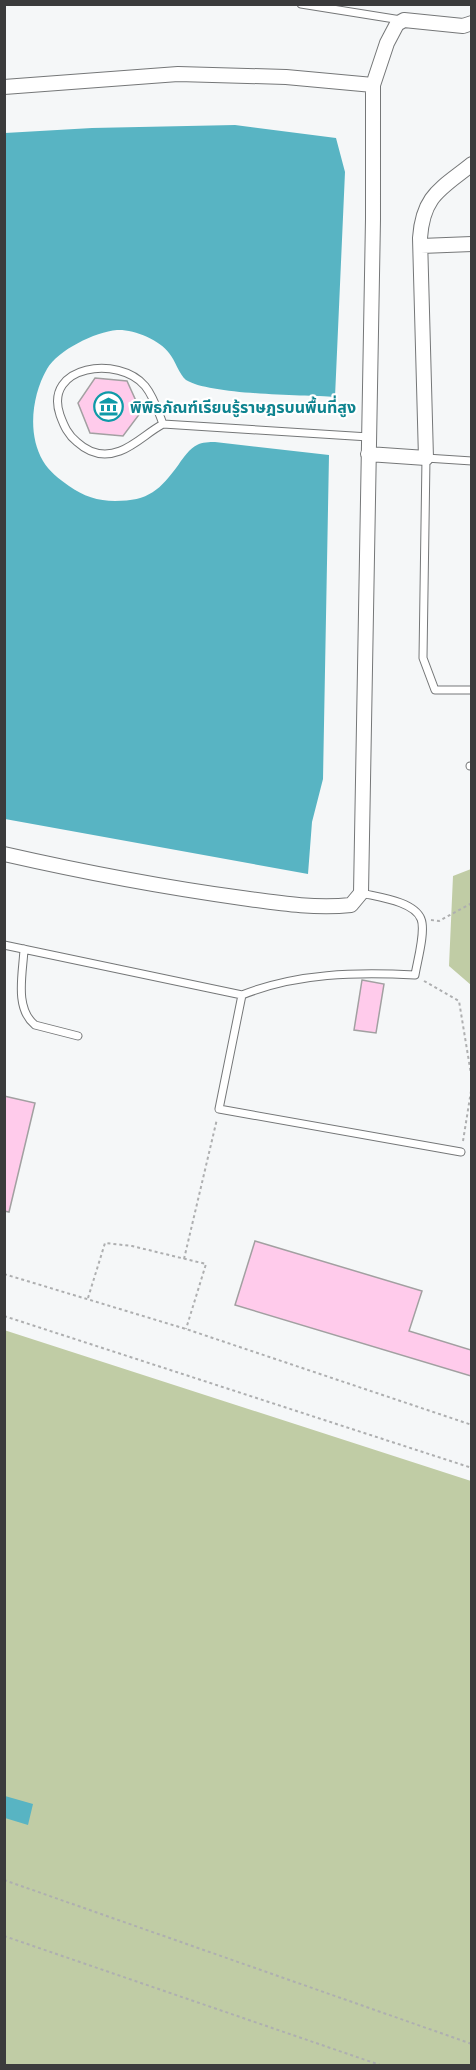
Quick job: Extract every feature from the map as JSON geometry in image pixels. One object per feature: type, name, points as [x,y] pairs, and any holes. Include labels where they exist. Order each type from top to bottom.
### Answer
[{"type":"street","points":[[4,854],[187,891],[287,904],[333,908],[351,905],[361,893],[373,85],[387,43],[397,24],[404,20],[463,26],[471,23]]},
{"type":"street","points":[[4,87],[178,74],[286,77],[373,85]]},
{"type":"street","points":[[368,454],[426,458],[422,217],[432,197],[471,164]]},
{"type":"street","points":[[421,246],[471,244]]},
{"type":"lane","points":[[301,4],[404,20]]},
{"type":"lane","points":[[163,424],[154,400],[145,386],[132,375],[118,370],[85,369],[64,384],[57,396],[58,409],[72,438],[92,452],[105,454],[118,452],[163,424],[369,437]]},
{"type":"lane","points":[[471,460],[426,458],[423,658],[435,690],[471,690]]},
{"type":"lane","points":[[4,945],[242,995],[262,987],[300,978],[361,973],[414,975],[422,929],[421,918],[414,910],[399,902],[361,893]]},
{"type":"lane","points":[[24,949],[22,1005],[29,1021],[34,1025],[78,1036]]},
{"type":"lane","points":[[242,995],[219,1109],[461,1152]]},
{"type":"path","points":[[421,918],[439,921],[471,903]]},
{"type":"path","points":[[414,975],[459,1001],[471,1080]]},
{"type":"path","points":[[461,1152],[471,1085]]},
{"type":"path","points":[[184,1259],[219,1109]]},
{"type":"path","points":[[87,1298],[105,1243],[132,1246],[206,1264],[186,1329]]},
{"type":"path","points":[[4,1274],[186,1329],[471,1425]]},
{"type":"path","points":[[4,1316],[471,1468]]},
{"type":"path","points":[[4,1880],[471,2044]]},
{"type":"path","points":[[4,1936],[383,2066]]},
{"type":"green space","points":[[471,869],[471,985],[449,966],[453,876]]},
{"type":"green space","points":[[4,1330],[471,1481],[471,2065],[5,2065]]},
{"type":"water","points":[[235,125],[336,138],[345,172],[335,397],[280,395],[215,389],[198,385],[186,380],[165,348],[138,333],[117,330],[88,338],[59,355],[52,362],[38,391],[33,427],[38,450],[51,471],[80,493],[109,501],[137,499],[153,492],[166,481],[189,451],[199,444],[215,442],[329,455],[323,779],[312,822],[308,874],[5,819],[5,133],[92,128]]},
{"type":"water","points":[[5,1796],[33,1804],[28,1825],[5,1818]]},
{"type":"building","name":"พิพิธภัณฑ์เรียนรู้ราษฎรบนพื้นที่สูง","points":[[95,378],[127,381],[141,412],[123,436],[90,433],[78,403]]},
{"type":"building","points":[[362,980],[384,984],[376,1033],[354,1030]]},
{"type":"building","points":[[4,1096],[35,1103],[9,1212],[4,1211]]},
{"type":"building","points":[[255,1241],[422,1291],[409,1331],[471,1350],[471,1376],[235,1305]]},
{"type":"place","name":"พิพิธภัณฑ์เรียนรู้ราษฎรบนพื้นที่สูง","points":[[109,407]]}]
